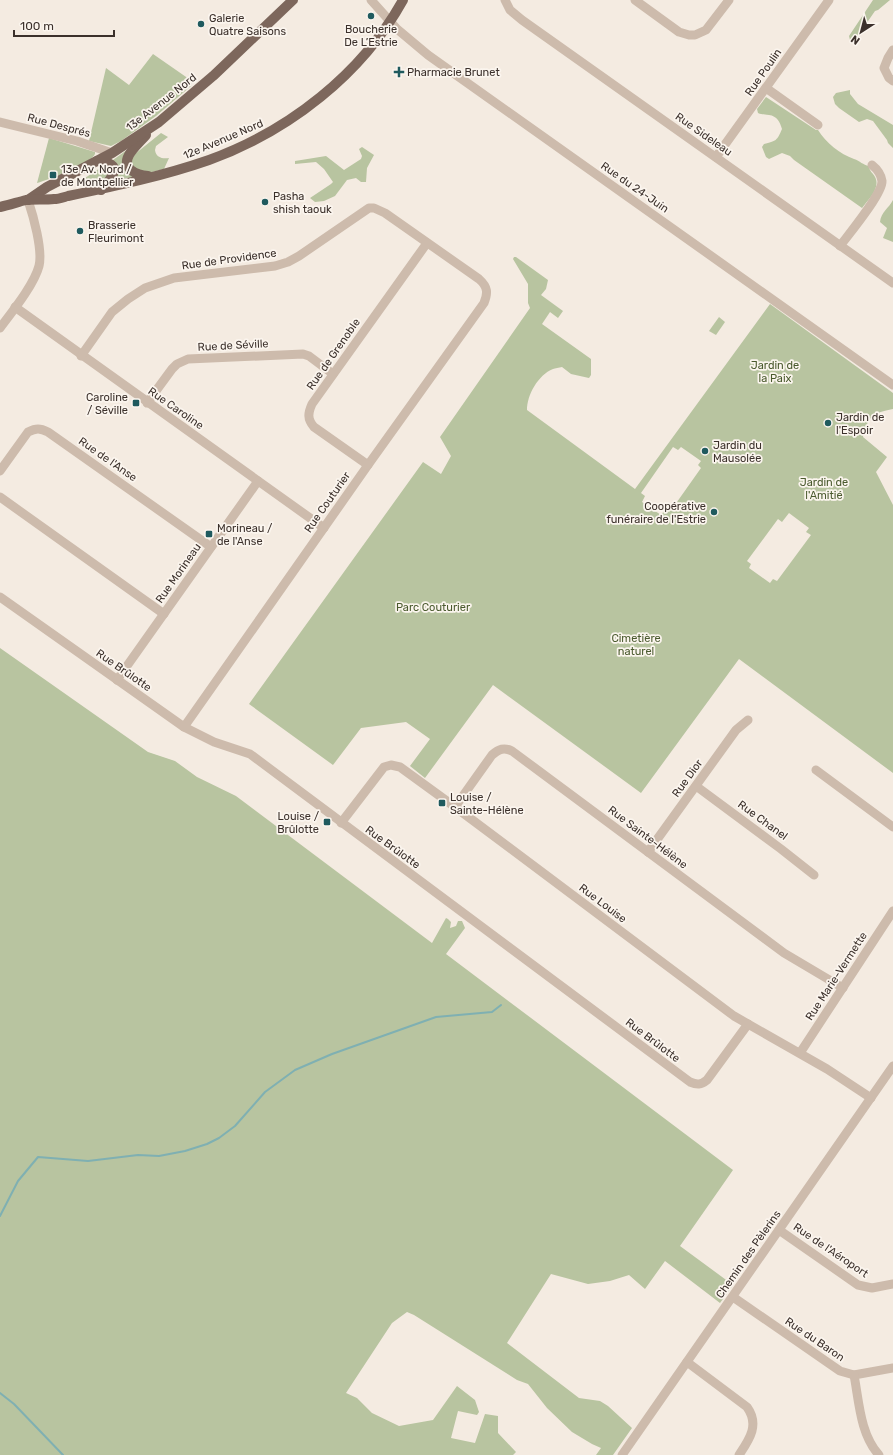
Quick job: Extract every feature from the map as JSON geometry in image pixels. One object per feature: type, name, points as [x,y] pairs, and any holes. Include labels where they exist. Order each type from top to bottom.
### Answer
[{"type":"main road","name":"13e Avenue Nord","points":[[28,200],[47,187],[112,153],[159,122],[209,79],[293,0]]},
{"type":"main road","name":"12e Avenue Nord","points":[[0,207],[28,200],[54,199],[101,190],[156,176],[211,160],[256,139],[279,126],[316,101],[347,73],[367,52],[391,22],[403,0]]},
{"type":"main road","points":[[156,176],[137,174],[130,170],[127,162],[132,151],[159,122]]},
{"type":"main road","points":[[97,161],[111,164],[114,172],[112,178],[101,190]]},
{"type":"street","name":"Rue du 24-Juin","points":[[371,0],[414,44],[444,67],[893,385]]},
{"type":"street","name":"Rue Sideleau","points":[[505,0],[510,10],[522,20],[893,283]]},
{"type":"street","points":[[635,0],[679,32],[695,35],[706,30],[729,0]]},
{"type":"street","name":"Rue Poulin","points":[[716,158],[829,0]]},
{"type":"street","points":[[893,50],[884,68],[889,78],[893,81]]},
{"type":"street","points":[[766,88],[818,125]]},
{"type":"street","name":"Rue Després","points":[[0,122],[77,141],[112,153]]},
{"type":"street","points":[[840,246],[876,197],[881,186],[882,180],[880,174],[872,165]]},
{"type":"street","points":[[0,328],[35,277],[40,262],[35,223],[28,200]]},
{"type":"street","name":"Rue de Providence","points":[[82,356],[112,312],[145,288],[174,278],[275,266],[288,262],[369,208],[374,208],[385,213],[479,279],[487,289]]},
{"type":"street","name":"Rue de Grenoble","points":[[368,465],[314,427],[310,422],[309,412],[312,404],[427,243]]},
{"type":"street","name":"Rue Couturier","points":[[184,727],[484,303],[487,296],[487,289]]},
{"type":"street","name":"Rue Caroline","points":[[15,307],[147,403],[324,528]]},
{"type":"street","name":"Rue de Séville","points":[[147,403],[172,369],[177,364],[188,359],[304,354],[333,374]]},
{"type":"street","name":"Rue de l'Anse","points":[[0,471],[28,432],[33,429],[40,428],[48,432],[211,547]]},
{"type":"street","name":"Rue Morineau","points":[[117,680],[258,481]]},
{"type":"street","points":[[0,497],[164,614]]},
{"type":"street","name":"Rue Brûlotte","points":[[0,597],[184,727],[214,742],[250,754],[694,1084],[700,1084],[707,1080],[748,1024]]},
{"type":"street","name":"Rue Dior","points":[[648,852],[736,730],[748,720]]},
{"type":"street","name":"Rue Sainte-Hélène","points":[[455,807],[492,755],[502,749],[508,749],[784,953],[843,988]]},
{"type":"street","name":"Rue Louise","points":[[341,823],[384,767],[392,765],[404,770],[721,1007],[827,1069],[871,1098]]},
{"type":"street","points":[[816,770],[893,827]]},
{"type":"street","name":"Rue Chanel","points":[[696,786],[814,875]]},
{"type":"street","name":"Rue Marie-Vermette","points":[[800,1053],[893,911]]},
{"type":"street","name":"Chemin des Pèlerins","points":[[622,1455],[893,1066]]},
{"type":"street","name":"Rue de l'Aéroport","points":[[779,1230],[858,1285],[872,1288],[893,1284]]},
{"type":"street","name":"Rue du Baron","points":[[733,1297],[840,1371],[854,1375]]},
{"type":"street","points":[[687,1362],[747,1407],[750,1412],[753,1419],[752,1434],[739,1455]]},
{"type":"street","points":[[879,1455],[869,1439],[864,1426],[854,1375],[893,1368]]},
{"type":"green space","points":[[873,0],[890,0],[875,11],[857,37],[850,40],[849,36]]},
{"type":"green space","points":[[153,54],[189,79],[192,83],[191,86],[156,116],[121,141],[111,146],[89,141],[106,68],[129,85]]},
{"type":"green space","points":[[850,90],[850,94],[858,104],[893,125],[893,148],[873,121],[867,119],[859,122],[835,104],[833,97],[836,93]]},
{"type":"green space","points":[[766,97],[818,130],[829,144],[839,151],[869,166],[870,171],[875,177],[876,185],[873,194],[862,208],[790,156],[782,153],[769,159],[766,157],[762,147],[764,144],[776,140],[782,129],[776,118],[758,113],[757,109]]},
{"type":"green space","points":[[161,133],[168,137],[156,146],[155,150],[157,155],[160,157],[169,158],[164,169],[148,173],[133,169],[131,160],[135,154]]},
{"type":"green space","points":[[49,138],[95,152],[95,154],[92,158],[78,167],[37,183]]},
{"type":"green space","points":[[131,147],[127,152],[135,177],[112,182],[113,160]]},
{"type":"green space","points":[[362,147],[374,155],[367,168],[366,182],[361,182],[356,178],[347,180],[335,196],[324,201],[315,202],[310,198],[333,182],[324,169],[316,162],[295,164],[295,161],[326,156],[344,170],[361,159],[362,156],[359,149]]},
{"type":"green space","points":[[104,167],[108,168],[111,172],[107,180],[86,185],[81,183],[82,180]]},
{"type":"green space","points":[[893,200],[893,242],[883,238],[887,228],[880,222],[882,215]]},
{"type":"green space","points":[[516,257],[548,280],[546,289],[541,295],[563,311],[558,318],[550,312],[542,324],[591,359],[591,375],[589,378],[571,374],[562,367],[548,372],[534,386],[529,398],[527,410],[635,489],[770,304],[893,393],[893,409],[881,412],[872,417],[867,424],[863,437],[887,457],[876,472],[893,505],[893,773],[739,659],[641,793],[493,685],[425,778],[410,766],[430,739],[406,722],[361,728],[333,765],[249,704],[423,462],[441,474],[451,456],[440,437],[530,308],[528,303],[528,284],[513,259]],"holes":[[[673,447],[678,450],[681,447],[701,461],[698,465],[701,468],[672,509],[668,506],[661,515],[642,502],[645,496],[641,493]],[[789,513],[809,528],[806,532],[811,535],[777,581],[773,579],[770,583],[749,568],[751,564],[747,561],[778,519],[782,522]]]},
{"type":"green space","points":[[719,317],[725,322],[716,335],[709,331]]},
{"type":"green space","points":[[0,648],[148,752],[175,761],[197,777],[236,796],[432,943],[446,918],[451,922],[450,928],[456,926],[458,921],[462,921],[465,928],[446,954],[733,1170],[680,1246],[733,1285],[720,1303],[665,1261],[645,1289],[629,1275],[610,1281],[588,1284],[551,1274],[507,1343],[579,1398],[600,1401],[608,1406],[632,1428],[613,1455],[596,1455],[601,1448],[572,1432],[547,1408],[528,1384],[517,1380],[407,1312],[392,1323],[346,1393],[357,1398],[372,1413],[399,1426],[433,1420],[457,1386],[475,1400],[479,1412],[477,1415],[458,1411],[451,1438],[475,1443],[485,1414],[498,1416],[498,1433],[516,1452],[513,1455],[0,1455]]},
{"type":"waterway","points":[[0,1216],[18,1181],[38,1157],[88,1161],[138,1155],[159,1156],[185,1151],[207,1144],[219,1138],[235,1126],[265,1092],[295,1070],[332,1054],[436,1017],[492,1012],[501,1005]]},
{"type":"waterway","points":[[0,1393],[14,1404],[63,1455]]},
{"type":"place","name":"Boucherie De L’Estrie","points":[[371,16]]},
{"type":"place","name":"Galerie Quatre Saisons","points":[[201,24]]},
{"type":"place","name":"Pharmacie Brunet","points":[[399,72]]},
{"type":"place","name":"13e Av. Nord / de Montpellier","points":[[53,175]]},
{"type":"place","name":"Pasha shish taouk","points":[[265,202]]},
{"type":"place","name":"Brasserie Fleurimont","points":[[80,231]]},
{"type":"place","name":"Caroline / Séville","points":[[136,403]]},
{"type":"place","name":"Jardin de l'Espoir","points":[[828,423]]},
{"type":"place","name":"Jardin du Mausolée","points":[[705,451]]},
{"type":"place","name":"Coopérative funéraire de l'Estrie","points":[[714,512]]},
{"type":"place","name":"Morineau / de l'Anse","points":[[209,534]]},
{"type":"place","name":"Louise / Sainte-Hélène","points":[[442,803]]},
{"type":"place","name":"Louise / Brûlotte","points":[[327,822]]},
{"type":"park label","name":"Jardin de la Paix","points":[[775,371]]},
{"type":"park label","name":"Jardin de l'Amitié","points":[[824,488]]},
{"type":"park label","name":"Parc Couturier","points":[[433,607]]},
{"type":"park label","name":"Cimetière naturel","points":[[636,644]]}]
